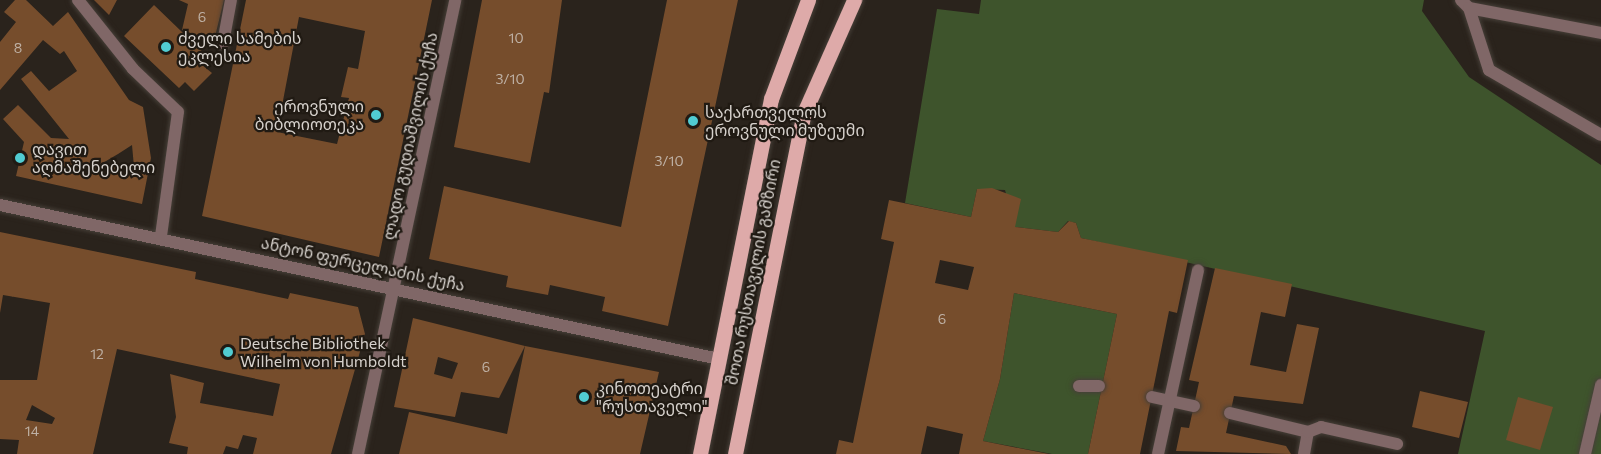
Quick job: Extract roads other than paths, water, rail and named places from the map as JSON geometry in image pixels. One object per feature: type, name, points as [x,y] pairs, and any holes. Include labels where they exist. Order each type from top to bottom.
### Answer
[{"type":"main road","name":"შოთა რუსთაველის გამზირი","points":[[700,454],[771,99],[808,0]]},
{"type":"main road","name":"შოთა რუსთაველის გამზირი","points":[[735,454],[804,113],[854,0]]},
{"type":"street","points":[[78,0],[134,69],[178,112],[161,237]]},
{"type":"street","points":[[223,42],[231,0]]},
{"type":"street","name":"ლადო გუდიაშვილის ქუჩა","points":[[358,454],[455,0]]},
{"type":"street","points":[[1465,4],[1601,33]]},
{"type":"street","points":[[1465,4],[1489,70],[1601,135]]},
{"type":"street","name":"ანტონ ფურცელაძის ქუჩა","points":[[0,205],[395,287],[719,359]]},
{"type":"street","points":[[1158,454],[1198,270]]},
{"type":"street","points":[[1585,454],[1601,385]]},
{"type":"street","points":[[1079,386],[1099,386]]},
{"type":"street","points":[[1152,397],[1194,406]]},
{"type":"street","points":[[1230,413],[1308,432],[1321,427],[1397,444]]},
{"type":"street","points":[[1304,454],[1308,432]]},
{"type":"place","name":"ძველი სამების ეკლესია","points":[[166,47]]},
{"type":"place","name":"ეროვნული ბიბლიოთეკა","points":[[376,115]]},
{"type":"place","name":"საქართველოს ეროვნული მუზეუმი","points":[[693,121]]},
{"type":"place","name":"დავით აღმაშენებელი","points":[[20,158]]},
{"type":"place","name":"Deutsche Bibliothek Wilhelm von Humboldt","points":[[228,352]]},
{"type":"place","name":"კინოთეატრი \"რუსთაველი\"","points":[[584,397]]}]
